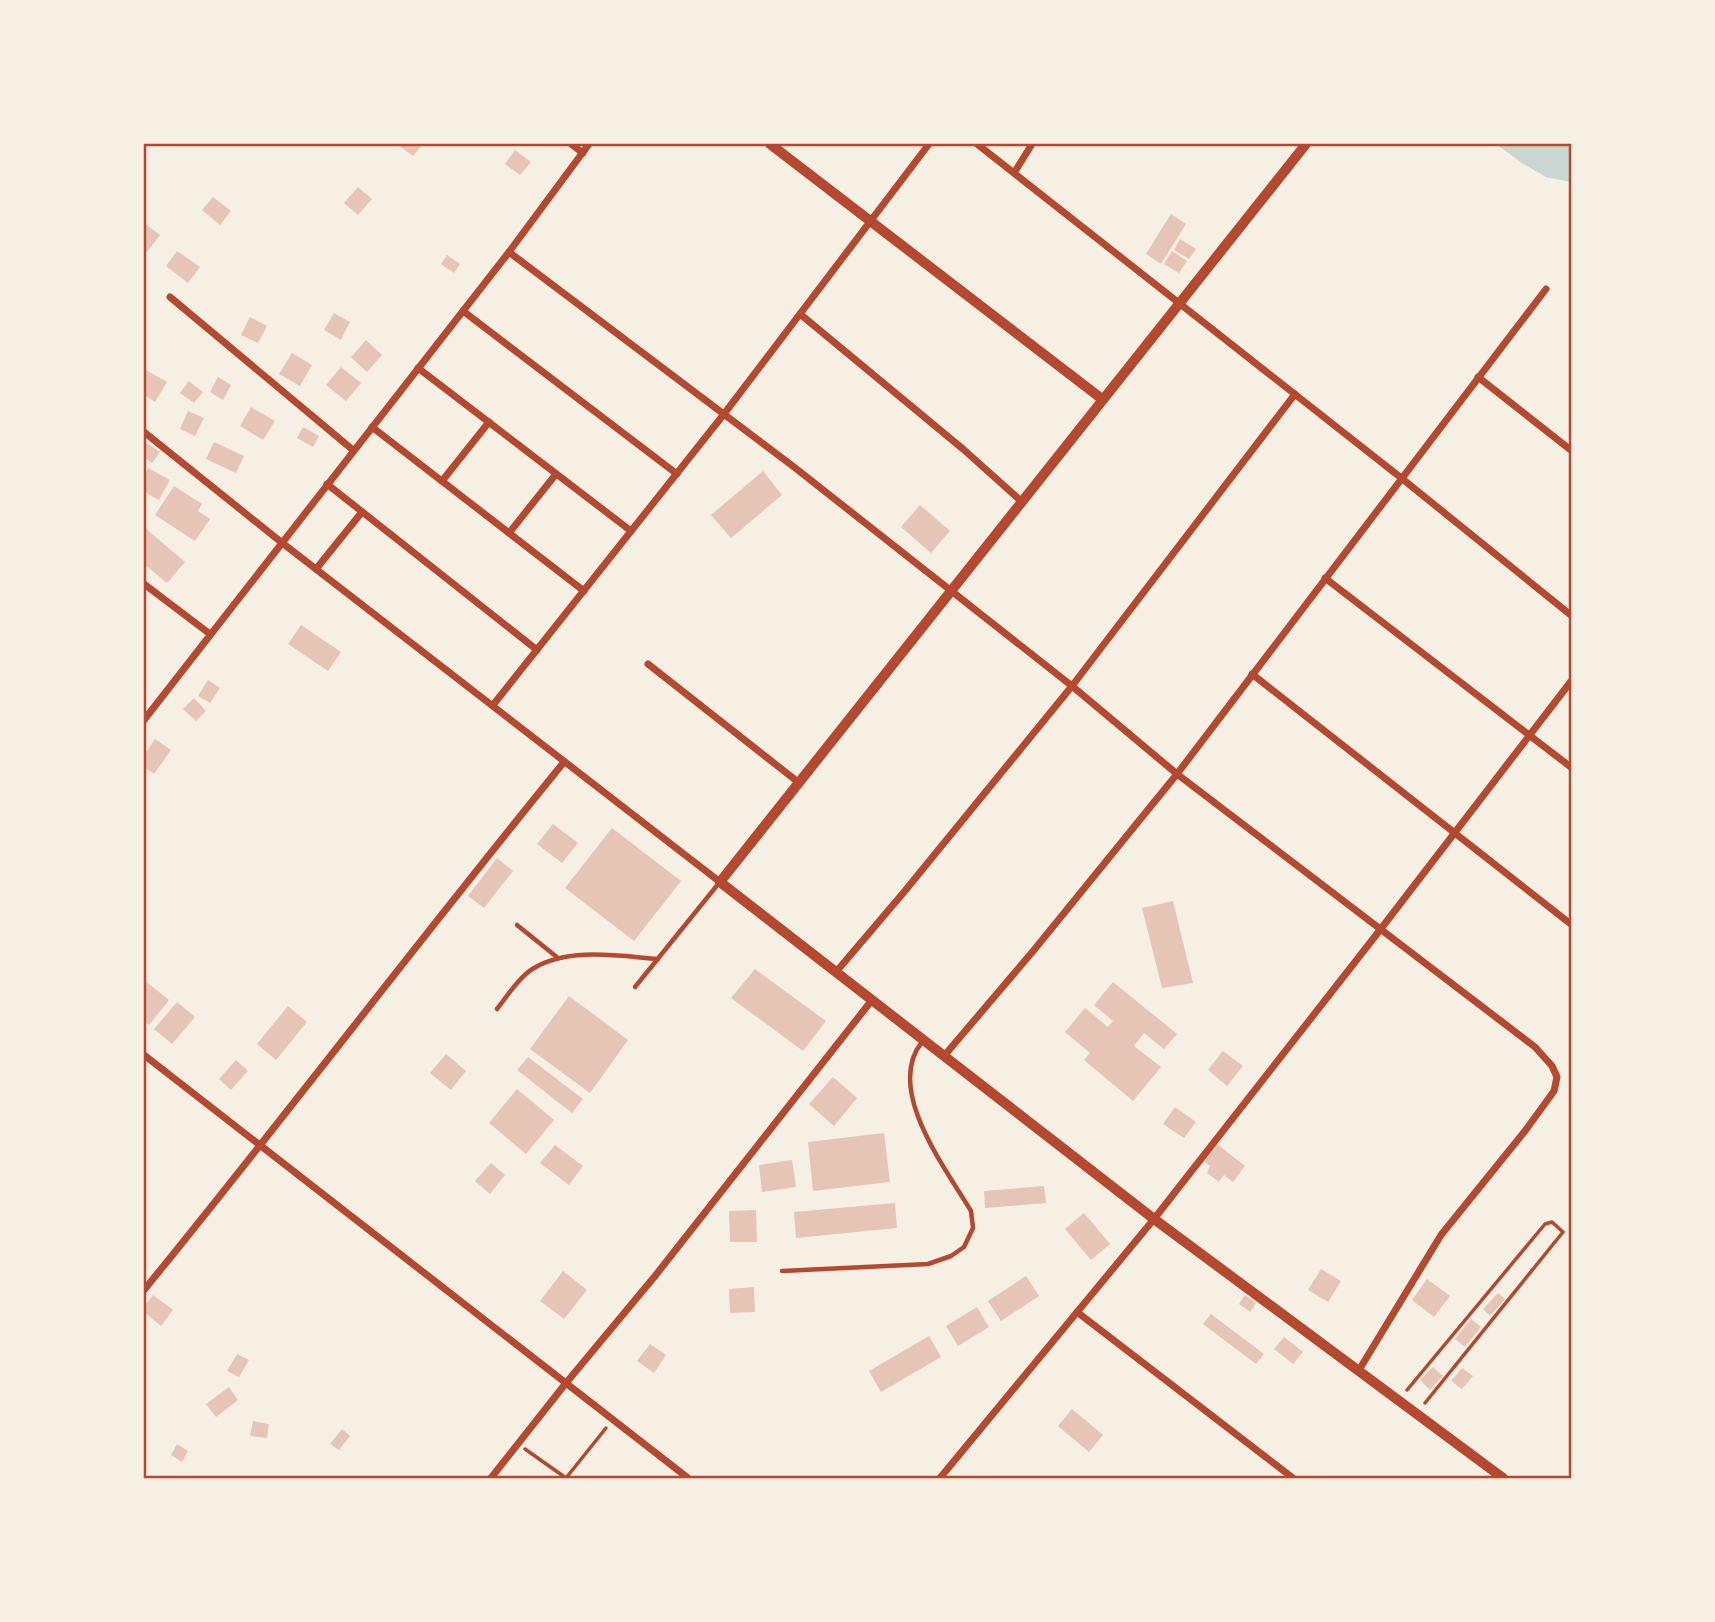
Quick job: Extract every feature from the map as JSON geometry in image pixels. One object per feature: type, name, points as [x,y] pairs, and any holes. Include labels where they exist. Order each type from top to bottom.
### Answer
[{"type":"street","points":[[571,144],[583,153]]},
{"type":"street","points":[[144,720],[509,252],[589,144]]},
{"type":"street","points":[[770,144],[1102,399]]},
{"type":"street","points":[[493,705],[724,414],[929,144]]},
{"type":"street","points":[[977,144],[1401,477],[1572,616]]},
{"type":"street","points":[[1014,173],[1032,144]]},
{"type":"street","points":[[720,882],[1306,144]]},
{"type":"street","points":[[509,252],[724,414],[951,591],[1072,686],[1177,774],[1535,1047],[1552,1066],[1557,1077],[1554,1091],[1441,1235],[1359,1370]]},
{"type":"street","points":[[944,1056],[1177,774],[1546,289]]},
{"type":"street","points":[[170,297],[353,450]]},
{"type":"street","points":[[463,311],[677,474]]},
{"type":"street","points":[[800,314],[963,449],[1021,501]]},
{"type":"street","points":[[418,368],[631,531]]},
{"type":"street","points":[[1478,377],[1572,451]]},
{"type":"street","points":[[836,972],[1072,686],[1295,394]]},
{"type":"street","points":[[442,481],[489,422]]},
{"type":"street","points":[[372,426],[584,590]]},
{"type":"street","points":[[144,432],[281,542],[1154,1219],[1503,1479]]},
{"type":"street","points":[[509,533],[556,474]]},
{"type":"street","points":[[327,484],[537,650]]},
{"type":"street","points":[[316,569],[362,512]]},
{"type":"street","points":[[1325,578],[1572,768]]},
{"type":"street","points":[[144,584],[210,634]]},
{"type":"street","points":[[648,664],[799,782]]},
{"type":"street","points":[[1252,674],[1572,925]]},
{"type":"street","points":[[940,1479],[1154,1219],[1572,680]]},
{"type":"street","points":[[144,1290],[564,762]]},
{"type":"street","points":[[491,1479],[872,1000]]},
{"type":"street","points":[[144,1055],[684,1477]]},
{"type":"street","points":[[1077,1312],[1293,1479]]},
{"type":"lane","points":[[635,987],[720,882]]},
{"type":"lane","points":[[517,925],[559,958]]},
{"type":"lane","points":[[498,1009],[526,974],[535,967],[559,958],[598,956],[657,959]]},
{"type":"lane","points":[[782,1271],[928,1264],[951,1256],[964,1247],[973,1228],[971,1211],[919,1122],[909,1085],[912,1056],[923,1040]]},
{"type":"path","points":[[1399,1400],[1545,1224],[1552,1222],[1563,1232],[1417,1414]]},
{"type":"path","points":[[518,1444],[566,1478],[613,1420]]},
{"type":"shaded area","points":[[1496,144],[1571,144],[1571,182],[1546,177]]},
{"type":"building","points":[[397,144],[423,144],[413,156]]},
{"type":"building","points":[[515,150],[531,162],[520,175],[505,164]]},
{"type":"building","points":[[358,187],[372,199],[358,215],[344,203]]},
{"type":"building","points":[[213,197],[231,211],[220,225],[202,210]]},
{"type":"building","points":[[1171,214],[1186,224],[1161,264],[1146,254]]},
{"type":"building","points":[[144,223],[160,235],[147,252],[144,249]]},
{"type":"building","points":[[1180,239],[1196,249],[1189,259],[1174,250]]},
{"type":"building","points":[[177,251],[200,267],[188,283],[166,266]]},
{"type":"building","points":[[1172,251],[1187,261],[1179,273],[1164,264]]},
{"type":"building","points":[[447,255],[460,264],[454,273],[441,264]]},
{"type":"building","points":[[334,313],[350,322],[341,340],[324,330]]},
{"type":"building","points":[[250,317],[267,326],[258,343],[241,335]]},
{"type":"building","points":[[366,340],[382,355],[367,372],[351,357]]},
{"type":"building","points":[[292,353],[312,365],[300,386],[279,374]]},
{"type":"building","points":[[341,367],[361,383],[346,401],[326,385]]},
{"type":"building","points":[[146,370],[167,382],[155,402],[144,395]]},
{"type":"building","points":[[218,377],[231,385],[223,400],[210,392]]},
{"type":"building","points":[[189,381],[203,392],[194,403],[180,393]]},
{"type":"building","points":[[251,407],[275,421],[263,440],[240,426]]},
{"type":"building","points":[[188,411],[204,418],[195,436],[180,429]]},
{"type":"building","points":[[303,427],[319,436],[313,447],[297,438]]},
{"type":"building","points":[[144,441],[160,452],[152,463],[144,457]]},
{"type":"building","points":[[214,442],[244,456],[236,473],[206,459]]},
{"type":"building","points":[[148,468],[170,480],[159,500],[144,492],[144,476]]},
{"type":"building","points":[[763,471],[782,495],[731,538],[711,515]]},
{"type":"building","points":[[174,486],[202,504],[198,511],[210,519],[195,541],[155,515]]},
{"type":"building","points":[[920,505],[950,531],[931,553],[901,527]]},
{"type":"building","points":[[144,527],[185,562],[167,583],[144,564]]},
{"type":"building","points":[[301,625],[341,652],[328,671],[288,644]]},
{"type":"building","points":[[208,680],[220,688],[210,703],[198,696]]},
{"type":"building","points":[[194,698],[206,711],[196,721],[183,709]]},
{"type":"building","points":[[155,739],[171,750],[154,774],[144,767],[144,755]]},
{"type":"building","points":[[553,824],[578,843],[562,863],[537,844]]},
{"type":"building","points":[[612,828],[681,881],[634,941],[565,888]]},
{"type":"building","points":[[497,858],[513,871],[484,908],[468,896]]},
{"type":"building","points":[[1173,901],[1193,983],[1162,988],[1142,908]]},
{"type":"building","points":[[755,969],[826,1021],[803,1051],[731,998]]},
{"type":"building","points":[[144,980],[169,1000],[149,1025],[144,1021]]},
{"type":"building","points":[[1113,982],[1177,1034],[1164,1049],[1144,1033],[1134,1046],[1161,1067],[1133,1101],[1084,1060],[1090,1053],[1065,1032],[1085,1008],[1108,1027],[1113,1021],[1094,1005]]},
{"type":"building","points":[[569,996],[628,1040],[590,1093],[530,1049]]},
{"type":"building","points":[[177,1002],[195,1017],[172,1044],[154,1029]]},
{"type":"building","points":[[288,1006],[307,1022],[276,1060],[257,1044]]},
{"type":"building","points":[[1223,1051],[1243,1066],[1227,1086],[1208,1070]]},
{"type":"building","points":[[446,1054],[466,1071],[451,1090],[430,1073]]},
{"type":"building","points":[[528,1057],[583,1099],[572,1113],[517,1070]]},
{"type":"building","points":[[236,1060],[248,1071],[231,1090],[219,1079]]},
{"type":"building","points":[[833,1077],[857,1098],[834,1126],[809,1104]]},
{"type":"building","points":[[517,1089],[554,1120],[526,1154],[489,1123]]},
{"type":"building","points":[[1175,1107],[1196,1122],[1184,1138],[1163,1124]]},
{"type":"building","points":[[884,1133],[890,1182],[813,1191],[808,1142]]},
{"type":"building","points":[[1217,1144],[1245,1166],[1233,1182],[1224,1175],[1219,1182],[1207,1173],[1210,1166],[1204,1161]]},
{"type":"building","points":[[555,1145],[583,1166],[569,1185],[540,1163]]},
{"type":"building","points":[[792,1160],[796,1187],[762,1192],[759,1165]]},
{"type":"building","points":[[491,1163],[505,1175],[490,1194],[475,1181]]},
{"type":"building","points":[[1044,1186],[1046,1203],[985,1208],[984,1191]]},
{"type":"building","points":[[895,1203],[897,1228],[796,1238],[794,1212]]},
{"type":"building","points":[[756,1210],[757,1242],[730,1242],[729,1211]]},
{"type":"building","points":[[1084,1213],[1110,1244],[1091,1260],[1065,1229]]},
{"type":"building","points":[[1321,1269],[1341,1281],[1328,1302],[1308,1290]]},
{"type":"building","points":[[563,1271],[587,1290],[564,1319],[540,1301]]},
{"type":"building","points":[[1026,1276],[1039,1296],[1001,1321],[988,1301]]},
{"type":"building","points":[[1427,1279],[1450,1296],[1434,1317],[1412,1300]]},
{"type":"building","points":[[754,1287],[755,1312],[730,1313],[729,1289]]},
{"type":"building","points":[[1498,1293],[1505,1299],[1490,1316],[1483,1309]]},
{"type":"building","points":[[153,1295],[173,1310],[161,1326],[144,1312],[144,1307]]},
{"type":"building","points":[[1245,1295],[1256,1303],[1250,1312],[1239,1304]]},
{"type":"building","points":[[977,1307],[989,1327],[958,1346],[946,1326]]},
{"type":"building","points":[[1211,1314],[1264,1354],[1256,1364],[1203,1324]]},
{"type":"building","points":[[1471,1319],[1481,1327],[1465,1347],[1455,1339]]},
{"type":"building","points":[[929,1336],[941,1357],[881,1392],[869,1371]]},
{"type":"building","points":[[1284,1337],[1303,1352],[1293,1364],[1274,1349]]},
{"type":"building","points":[[650,1344],[666,1355],[654,1373],[637,1361]]},
{"type":"building","points":[[237,1354],[249,1360],[239,1377],[227,1371]]},
{"type":"building","points":[[1433,1367],[1443,1376],[1430,1390],[1420,1380]]},
{"type":"building","points":[[1462,1368],[1473,1376],[1462,1389],[1451,1381]]},
{"type":"building","points":[[229,1387],[238,1400],[216,1417],[206,1404]]},
{"type":"building","points":[[1072,1409],[1103,1435],[1089,1452],[1058,1426]]},
{"type":"building","points":[[253,1421],[269,1424],[267,1438],[250,1436]]},
{"type":"building","points":[[342,1429],[350,1436],[339,1450],[330,1444]]},
{"type":"building","points":[[177,1444],[188,1451],[182,1462],[171,1455]]}]
